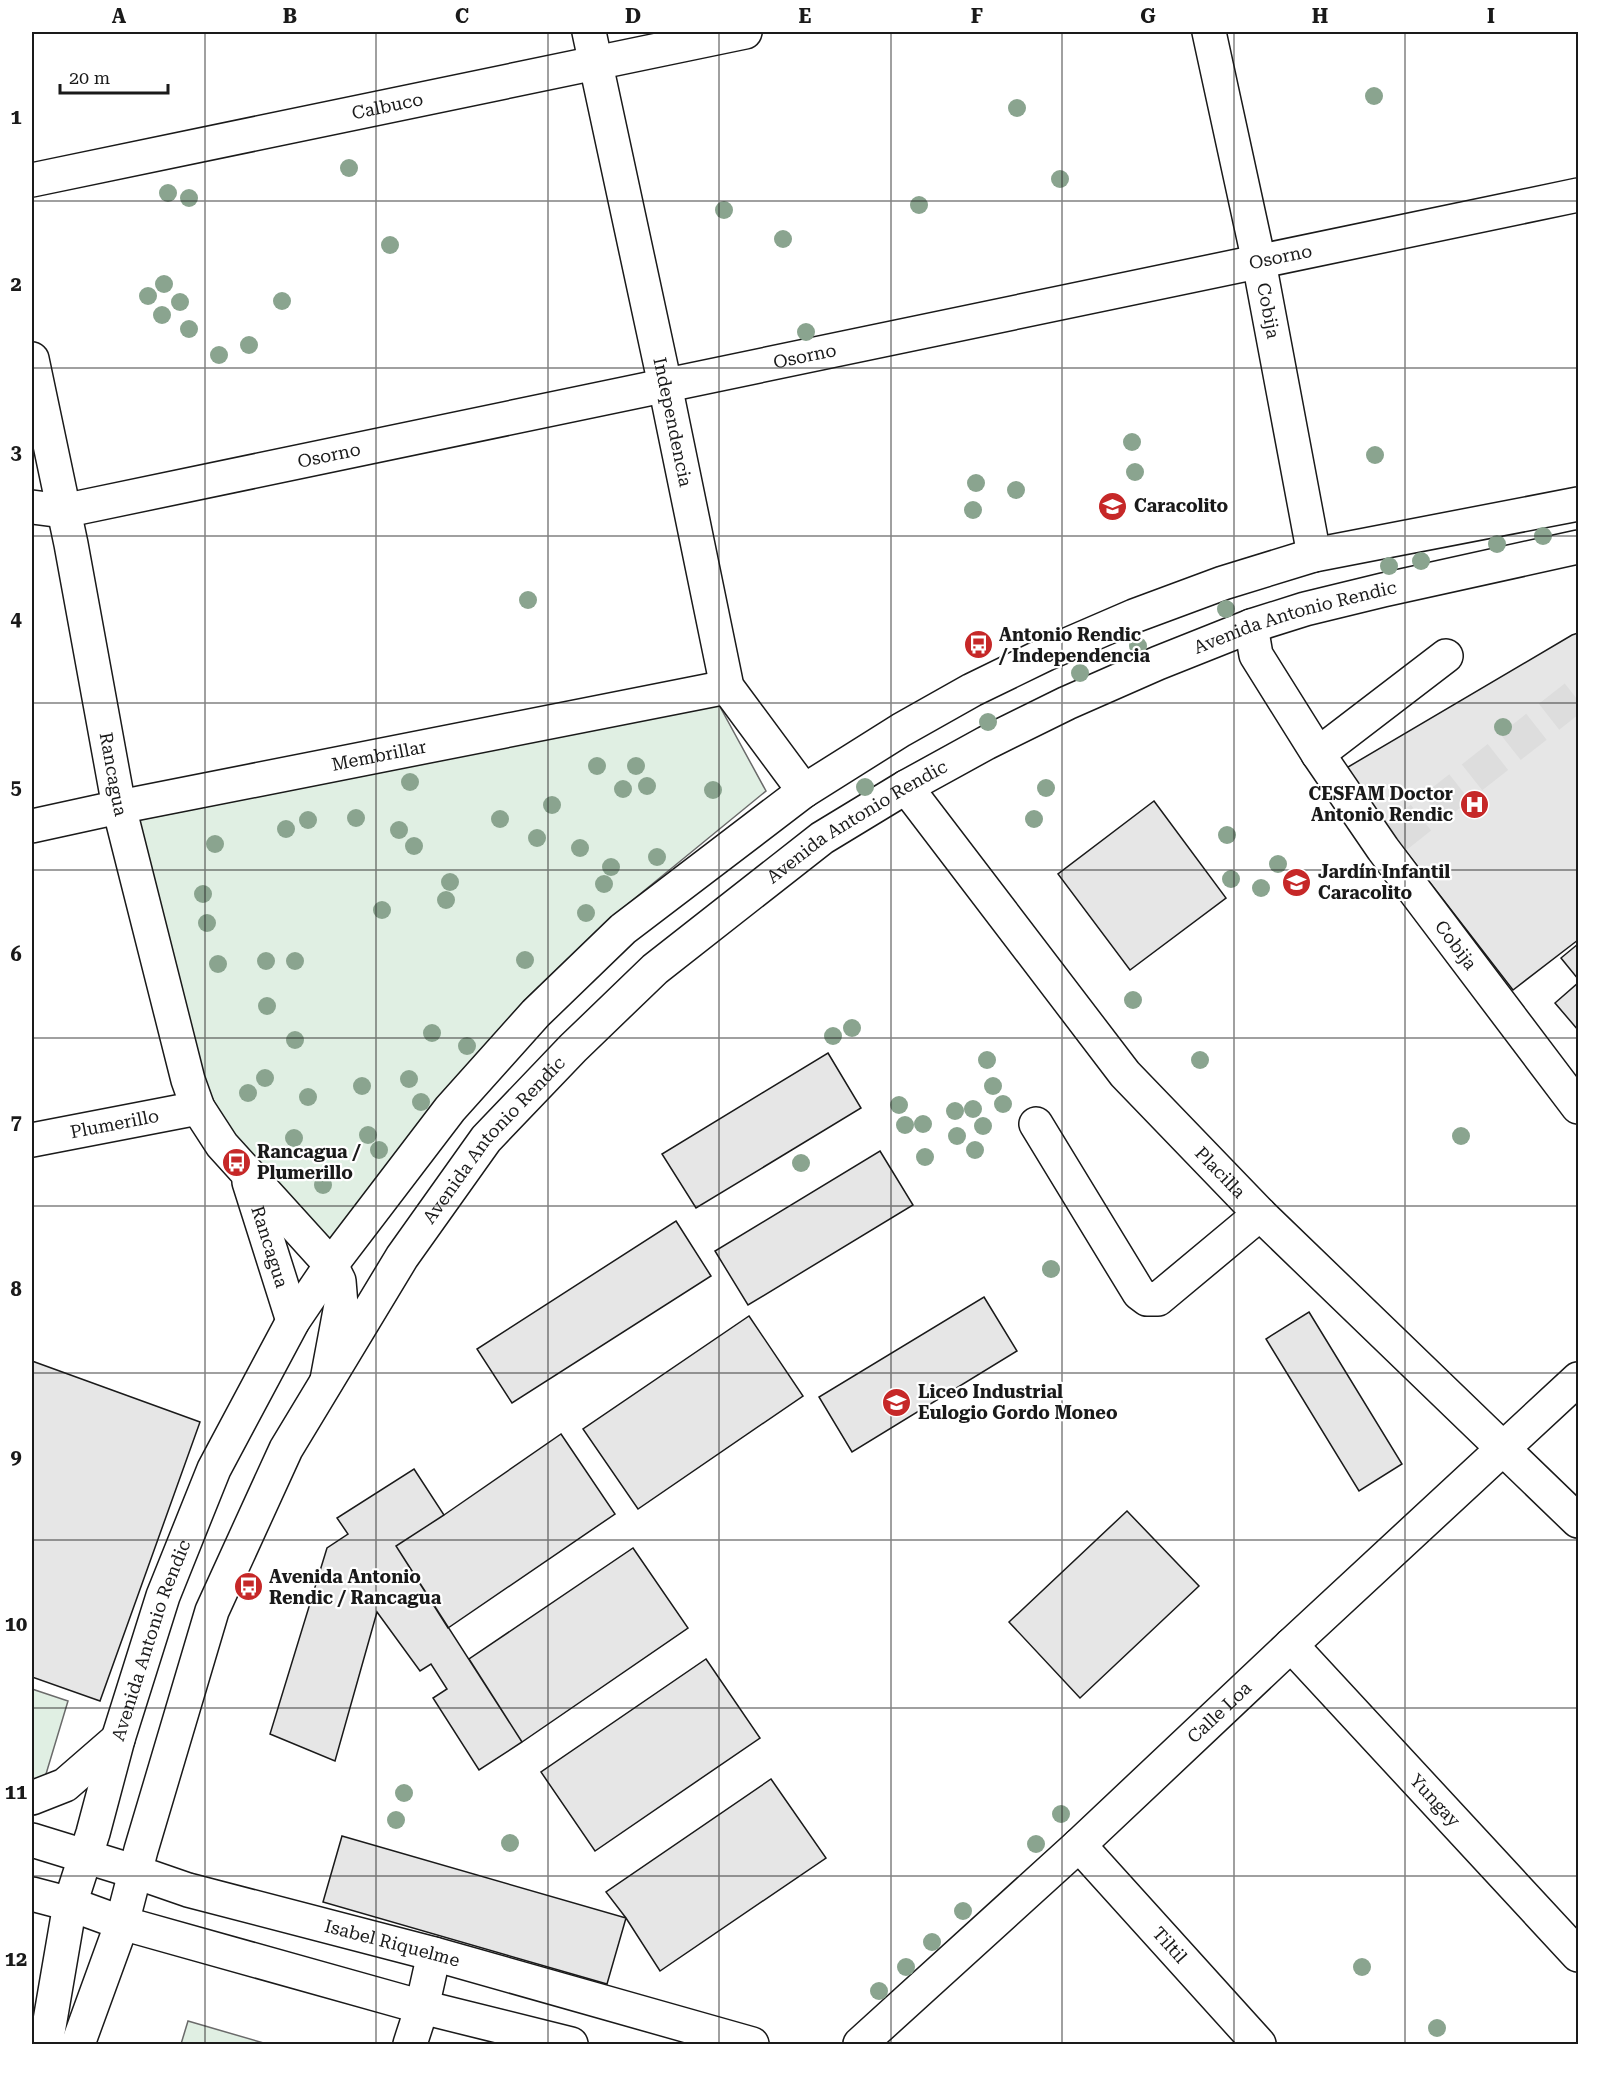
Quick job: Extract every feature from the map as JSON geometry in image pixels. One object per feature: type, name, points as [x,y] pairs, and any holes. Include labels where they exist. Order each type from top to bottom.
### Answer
[{"type":"street","name":"Calbuco","points":[[32,180],[592,47],[745,32]]},
{"type":"street","name":"Cobija","points":[[1209,32],[1259,262],[1314,555]]},
{"type":"street","name":"Independencia","points":[[592,47],[727,687],[804,791]]},
{"type":"street","name":"Osorno","points":[[47,509],[665,385],[1578,195]]},
{"type":"street","name":"Rancagua","points":[[32,359],[47,509],[188,1080],[198,1108],[222,1145],[331,1265]]},
{"type":"street","name":"Avenida Antonio Rendic","points":[[46,2044],[70,1904],[163,1596],[213,1469],[293,1321],[331,1265],[450,1109],[536,1013],[623,929],[804,791],[901,730],[972,690],[1046,654],[1134,616],[1223,583],[1314,555],[1578,504]]},
{"type":"street","name":"Avenida Antonio Rendic","points":[[78,2044],[122,1923],[144,1838],[212,1611],[286,1449],[402,1257],[486,1139],[573,1048],[664,962],[822,838],[906,787],[986,743],[1067,703],[1251,626],[1371,592],[1578,547]]},
{"type":"street","name":"Cobija","points":[[1251,626],[1256,655],[1318,754],[1389,844],[1578,1107]]},
{"type":"street","points":[[1318,754],[1446,656]]},
{"type":"street","name":"Membrillar","points":[[32,826],[727,687]]},
{"type":"street","name":"Placilla","points":[[906,787],[1125,1074],[1260,1214],[1504,1447],[1578,1521]]},
{"type":"street","name":"Plumerillo","points":[[32,1140],[198,1108]]},
{"type":"street","points":[[1036,1124],[1139,1293],[1147,1299],[1158,1299],[1260,1214]]},
{"type":"street","name":"Rancagua","points":[[245,1172],[293,1321]]},
{"type":"street","name":"Avenida Antonio Rendic","points":[[327,1380],[341,1305],[339,1281],[331,1265]]},
{"type":"street","name":"Calle Loa","points":[[860,2044],[1079,1845],[1578,1379]]},
{"type":"street","name":"Yungay","points":[[1291,1645],[1578,1955]]},
{"type":"street","points":[[32,1798],[65,1785],[118,1739]]},
{"type":"street","name":"Isabel Riquelme","points":[[32,1840],[188,1890],[434,1954],[752,2044]]},
{"type":"street","name":"Tiltil","points":[[1079,1845],[1259,2044]]},
{"type":"street","points":[[32,1894],[70,1904],[122,1923],[422,2007],[570,2044]]},
{"type":"street","points":[[410,2044],[422,2007],[434,1954]]},
{"type":"green space","points":[[719,705],[766,791],[612,917],[524,1001],[438,1099],[330,1240],[235,1135],[213,1101],[203,1075],[139,820]]},
{"type":"green space","points":[[32,1689],[68,1701],[43,1784],[32,1780]]},
{"type":"green space","points":[[188,2021],[267,2044],[181,2044]]},
{"type":"building","name":"CESFAM Doctor Antonio Rendic","points":[[1578,633],[1578,940],[1513,990],[1343,770]]},
{"type":"building","points":[[1154,801],[1226,898],[1130,970],[1058,874]]},
{"type":"building","points":[[1578,944],[1578,979],[1561,958]]},
{"type":"building","points":[[1578,983],[1578,1030],[1555,1003]]},
{"type":"building","points":[[828,1053],[861,1108],[696,1208],[662,1154]]},
{"type":"building","points":[[880,1151],[913,1205],[748,1305],[715,1251]]},
{"type":"building","points":[[676,1221],[711,1276],[512,1403],[477,1349]]},
{"type":"building","points":[[984,1297],[1017,1351],[852,1452],[819,1397]]},
{"type":"building","points":[[1309,1312],[1402,1464],[1359,1491],[1266,1339]]},
{"type":"building","points":[[749,1316],[803,1396],[638,1509],[583,1429]]},
{"type":"building","points":[[32,1361],[200,1422],[100,1701],[32,1677]]},
{"type":"building","points":[[561,1434],[615,1514],[448,1628],[396,1546]]},
{"type":"building","points":[[414,1469],[444,1515],[396,1546],[522,1742],[479,1770],[433,1698],[447,1689],[431,1664],[420,1671],[377,1612],[335,1761],[270,1734],[327,1548],[348,1534],[337,1518]]},
{"type":"building","points":[[1127,1511],[1199,1586],[1080,1698],[1009,1622]]},
{"type":"building","points":[[633,1548],[688,1628],[522,1742],[469,1659]]},
{"type":"building","points":[[706,1659],[760,1738],[595,1851],[541,1772]]},
{"type":"building","points":[[771,1779],[826,1858],[660,1971],[626,1918],[606,1892]]},
{"type":"building","points":[[342,1836],[626,1918],[607,1984],[323,1902]]},
{"type":"tunnel","points":[[1395,838],[1578,694]]},
{"type":"place","name":"Caracolito","points":[[1113,506]]},
{"type":"place","name":"Antonio Rendic / Independencia","points":[[978,645]]},
{"type":"place","name":"CESFAM Doctor Antonio Rendic","points":[[1474,804]]},
{"type":"place","name":"Jardín Infantil Caracolito","points":[[1297,882]]},
{"type":"place","name":"Rancagua / Plumerillo","points":[[236,1162]]},
{"type":"place","name":"Liceo Industrial Eulogio Gordo Moneo","points":[[897,1402]]},
{"type":"place","name":"Avenida Antonio Rendic / Rancagua","points":[[248,1587]]}]
